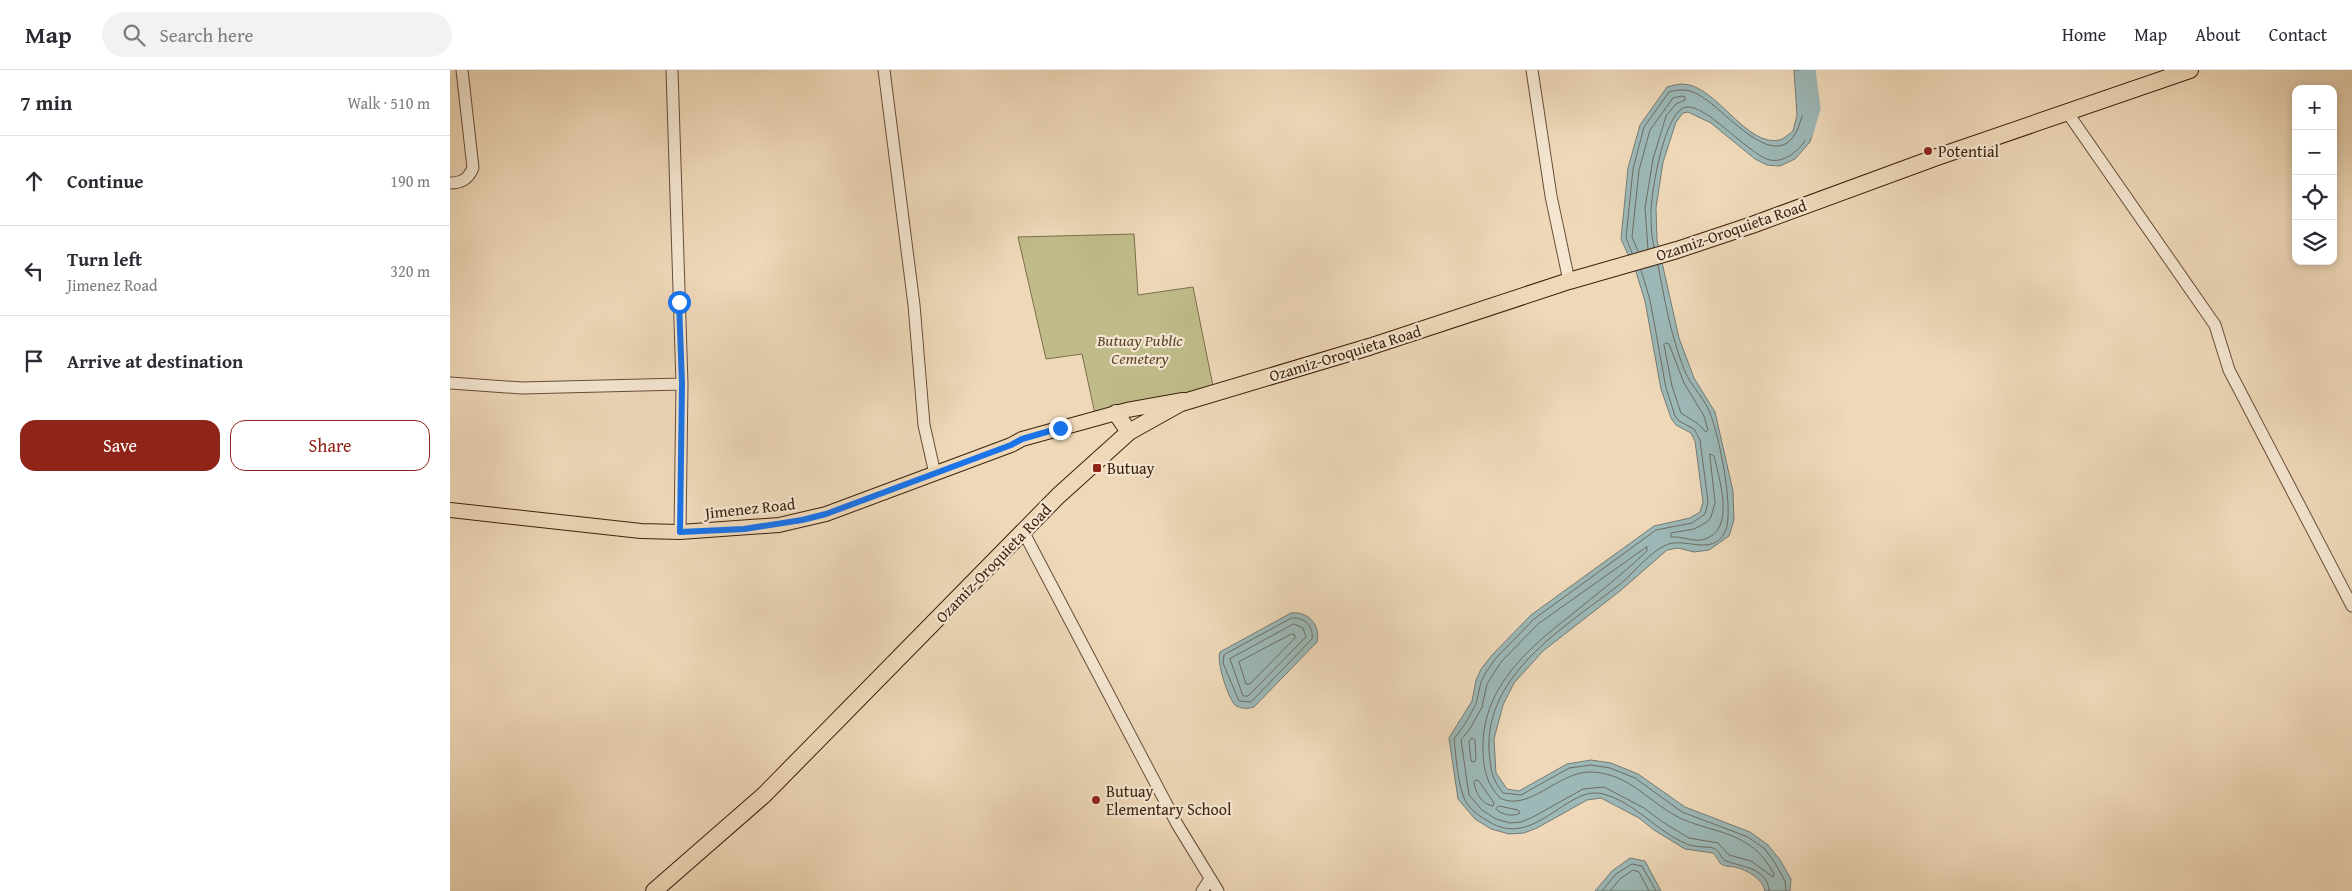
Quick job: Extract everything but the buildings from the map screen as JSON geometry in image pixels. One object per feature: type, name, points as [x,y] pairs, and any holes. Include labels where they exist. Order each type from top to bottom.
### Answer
[{"type":"highway","name":"Ozamiz-Oroquieta Road","points":[[654,891],[764,795],[1024,533],[1122,421],[1369,347],[1569,281],[1677,250],[2190,70]]},
{"type":"main road","name":"Jimenez Road","points":[[450,510],[641,531],[680,532],[744,529],[802,520],[826,514],[1011,445],[1122,421],[1199,397]]},
{"type":"street","points":[[450,184],[462,182],[470,176],[473,168],[462,70]]},
{"type":"street","points":[[672,70],[682,384],[680,532]]},
{"type":"street","points":[[884,70],[914,305],[924,425],[935,474]]},
{"type":"street","points":[[1532,70],[1551,196],[1569,281]]},
{"type":"street","points":[[2067,112],[2215,324],[2229,370],[2352,606]]},
{"type":"street","points":[[450,383],[522,388],[682,384]]},
{"type":"street","points":[[1024,533],[1106,686],[1141,757],[1218,891]]},
{"type":"street","points":[[1202,891],[1210,879]]},
{"type":"green space","name":"Butuay Public Cemetery","points":[[1134,234],[1138,295],[1193,287],[1214,391],[1095,414],[1082,354],[1046,359],[1018,237]]},
{"type":"water","points":[[1794,70],[1806,70],[1813,133],[1810,142],[1795,159],[1780,166],[1767,165],[1755,159],[1711,123],[1688,112],[1683,113],[1676,122],[1663,162],[1656,208],[1657,240],[1679,338],[1694,378],[1715,412],[1733,491],[1734,520],[1729,536],[1709,550],[1694,552],[1678,548],[1667,550],[1620,591],[1543,651],[1514,683],[1503,705],[1494,739],[1496,773],[1507,789],[1519,791],[1567,764],[1591,760],[1611,763],[1638,774],[1685,807],[1750,832],[1768,845],[1780,860],[1791,879],[1790,891],[1765,891],[1761,882],[1749,872],[1740,868],[1725,866],[1720,863],[1713,853],[1685,849],[1654,830],[1639,818],[1601,798],[1587,800],[1537,828],[1524,833],[1509,834],[1491,829],[1475,819],[1458,799],[1449,738],[1472,701],[1476,680],[1481,669],[1531,615],[1654,526],[1690,518],[1700,512],[1703,502],[1695,441],[1691,433],[1676,425],[1671,418],[1661,389],[1645,301],[1636,272],[1621,239],[1628,168],[1640,125],[1667,87],[1676,85],[1682,84],[1695,87],[1707,94],[1755,135],[1767,140],[1780,140],[1784,138],[1793,131],[1797,115]]},
{"type":"water","points":[[1291,613],[1303,614],[1312,620],[1317,630],[1317,642],[1254,707],[1244,708],[1235,705],[1223,679],[1219,657],[1220,652]]},
{"type":"water","points":[[1630,858],[1645,861],[1661,891],[1595,891],[1612,871]]},
{"type":"waterway","points":[[1806,132],[1813,108],[1808,70]]},
{"type":"place","name":"Potential","points":[[1928,151]]},
{"type":"place","name":"Butuay","points":[[1097,468]]},
{"type":"place","name":"Butuay Elementary School","points":[[1096,800]]},
{"type":"route","points":[[679,302],[682,384],[680,532],[744,529],[779,525],[826,514],[1011,445],[1022,439],[1060,428]]}]
